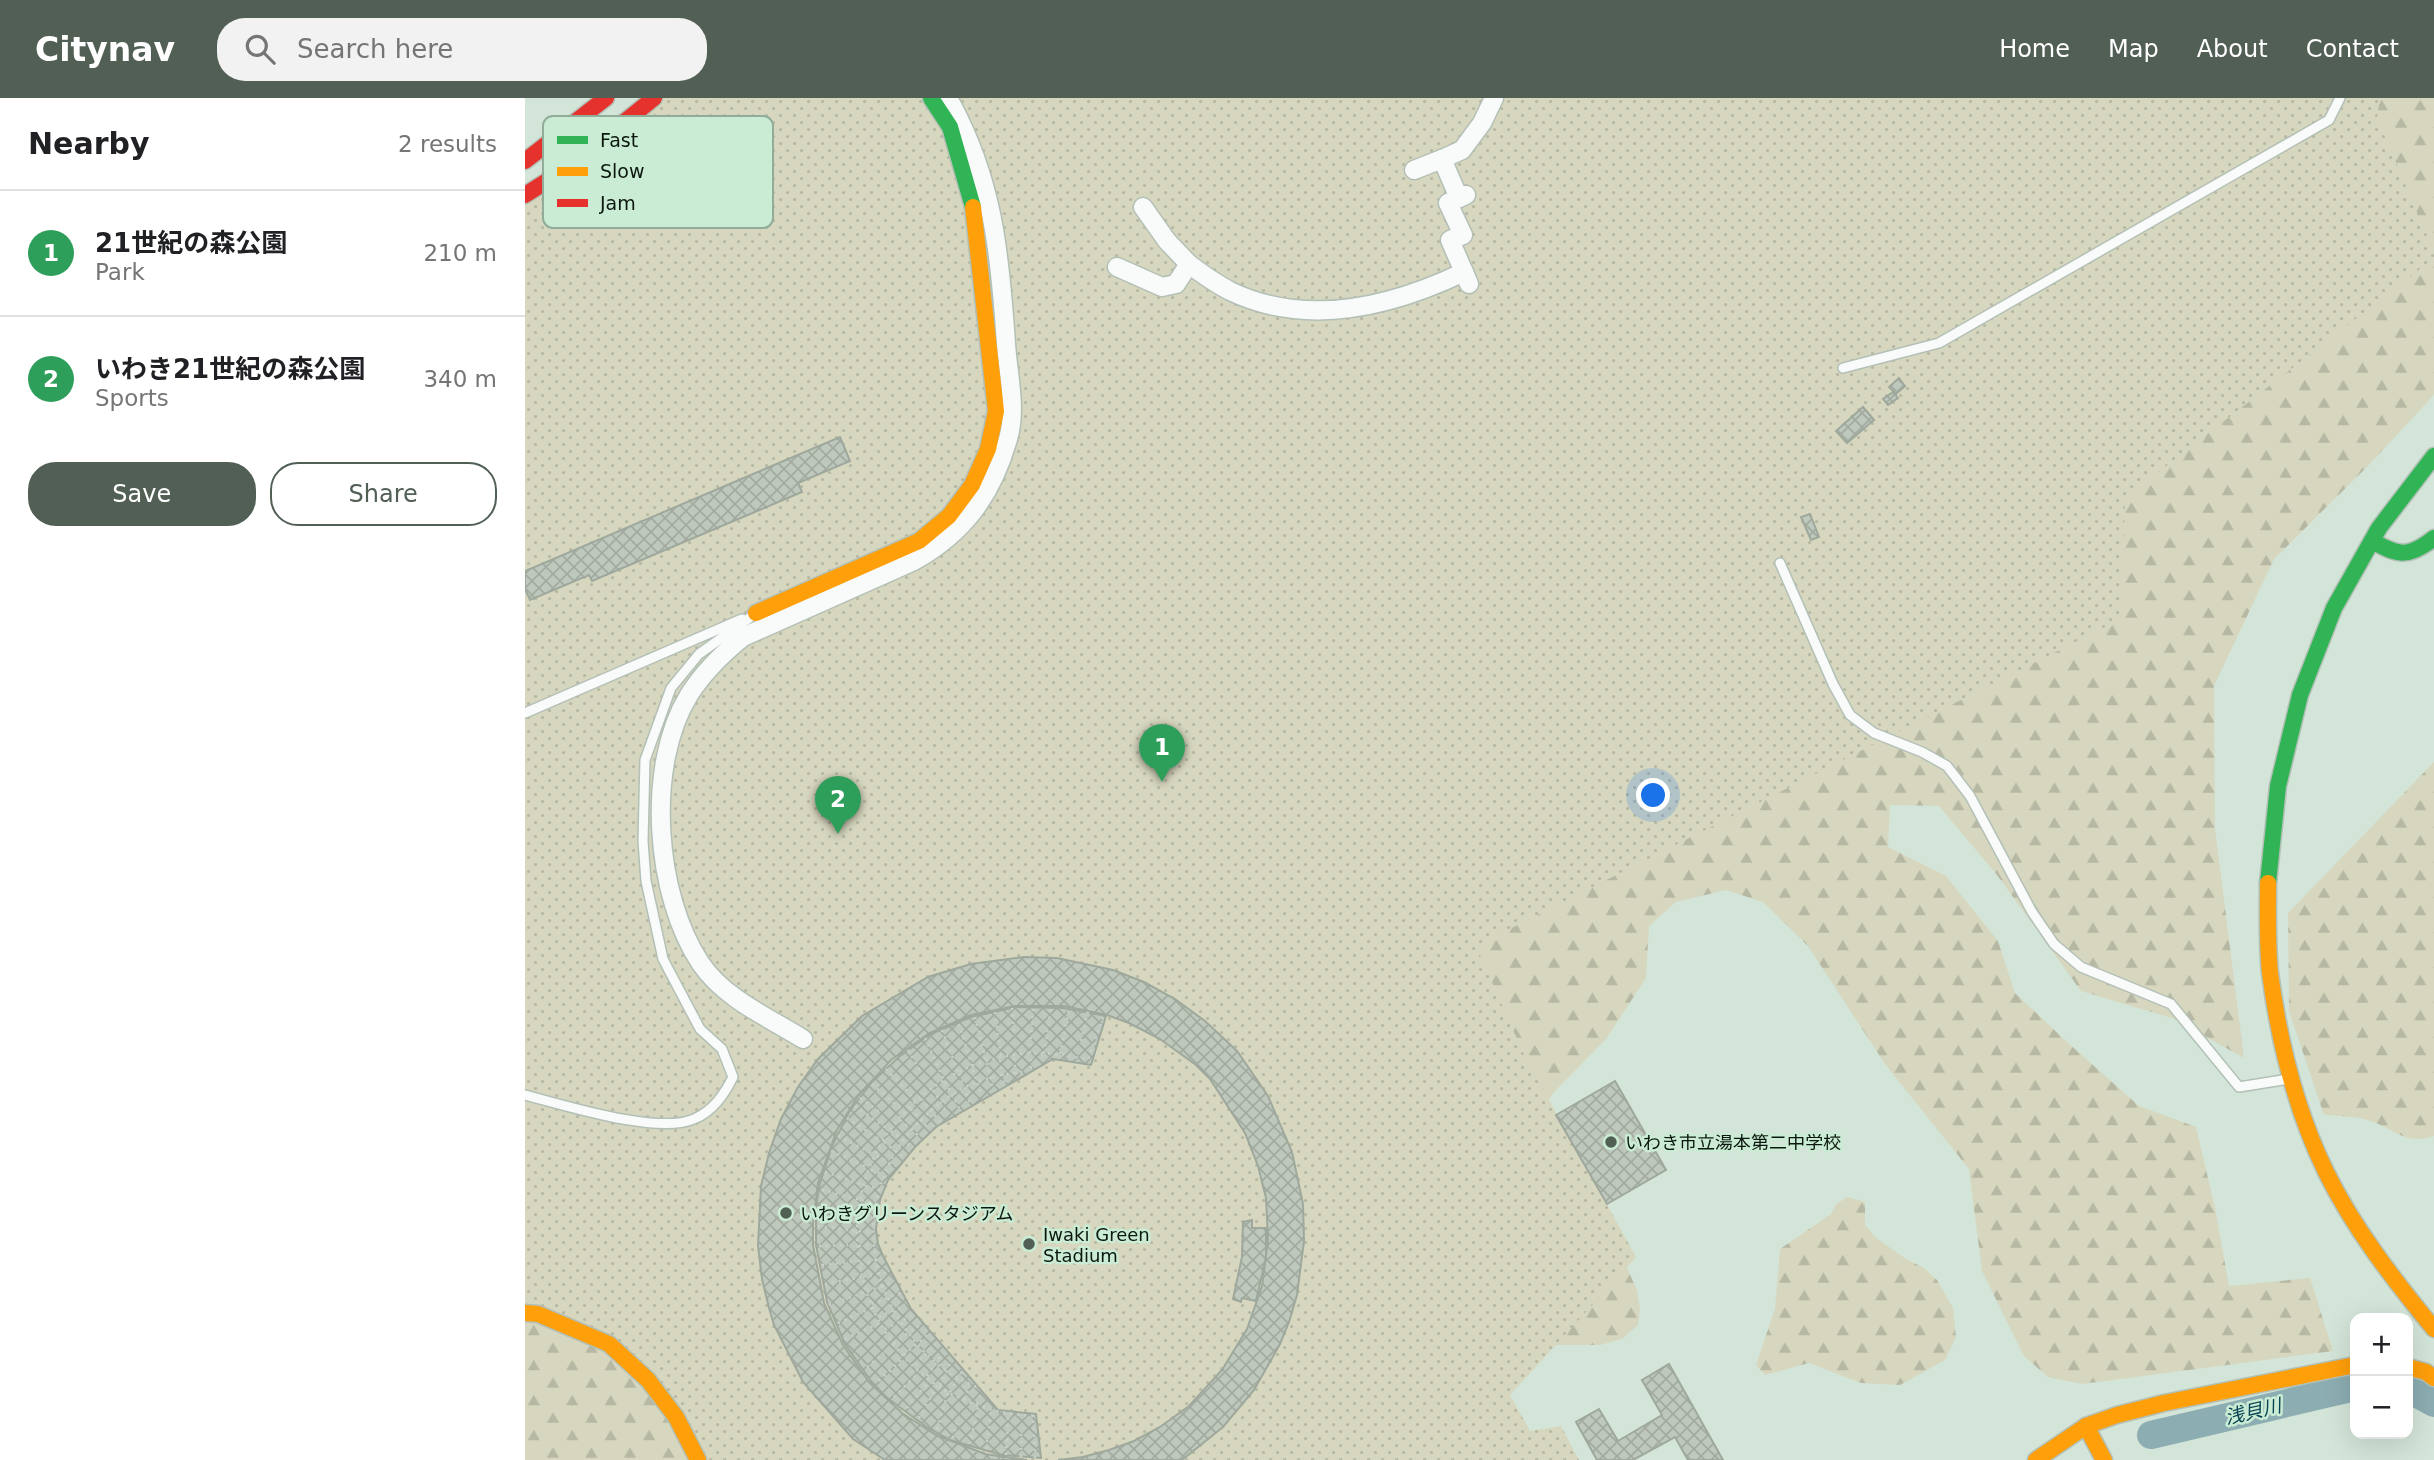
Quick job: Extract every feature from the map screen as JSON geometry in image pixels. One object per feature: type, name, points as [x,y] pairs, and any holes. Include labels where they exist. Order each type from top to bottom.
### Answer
[{"type":"street","points":[[583,116],[606,98]]},
{"type":"street","points":[[632,116],[654,98]]},
{"type":"street","points":[[756,613],[919,540],[944,521],[958,504],[971,487],[988,452],[994,434],[996,411],[973,204],[950,127],[931,98]]},
{"type":"street","points":[[803,1039],[725,990],[702,966],[687,939],[668,881],[663,845],[661,802],[669,744],[688,697],[719,656],[743,637],[933,551],[979,506],[991,485],[1009,437],[1011,422],[1002,288],[992,210],[985,184],[969,138],[948,98]]},
{"type":"street","points":[[1414,170],[1462,150],[1482,123],[1494,98]]},
{"type":"street","points":[[525,161],[543,147]]},
{"type":"street","points":[[1143,207],[1167,241],[1189,264],[1213,281],[1249,299],[1280,307],[1318,311],[1376,305],[1467,278],[1450,240],[1463,235],[1448,203],[1463,196],[1442,159]]},
{"type":"street","points":[[525,195],[543,184]]},
{"type":"street","points":[[1117,267],[1162,287],[1176,284],[1189,264]]},
{"type":"street","points":[[2434,456],[2401,496],[2327,619],[2293,718],[2280,771],[2271,828],[2268,883],[2273,993],[2291,1079],[2315,1150],[2341,1201],[2373,1251],[2434,1329]]},
{"type":"street","points":[[2372,541],[2394,554],[2406,555],[2421,549],[2434,538]]},
{"type":"street","points":[[525,1313],[538,1314],[609,1344],[648,1380],[676,1417],[698,1460]]},
{"type":"street","points":[[2036,1460],[2086,1426],[2164,1403],[2350,1366]]},
{"type":"street","points":[[2413,1368],[2426,1372],[2434,1378]]},
{"type":"street","points":[[2086,1426],[2104,1460]]},
{"type":"lane","points":[[1843,368],[1939,342],[2329,120],[2340,98]]},
{"type":"lane","points":[[1780,563],[1833,684],[1850,715],[1874,733],[1922,752],[1947,766],[1970,796],[2032,912],[2054,944],[2081,967],[2172,1004],[2239,1087],[2291,1079]]},
{"type":"lane","points":[[525,713],[756,613]]},
{"type":"lane","points":[[525,1095],[603,1115],[669,1125],[695,1119],[722,1099],[733,1077],[722,1049],[701,1028],[663,959],[646,881],[643,841],[645,760],[671,688],[699,654],[756,613]]},
{"type":"path","points":[[1031,1068],[1033,1007]]},
{"type":"path","points":[[1012,1008],[1014,1036]]},
{"type":"path","points":[[1044,1053],[1051,1008]]},
{"type":"path","points":[[1060,1054],[1069,1009]]},
{"type":"path","points":[[995,1012],[1005,1085]]},
{"type":"path","points":[[1081,1041],[1088,1012]]},
{"type":"path","points":[[1035,1458],[1033,1416],[991,1411],[949,1392],[929,1381],[904,1356],[880,1323],[867,1292],[860,1262],[858,1216],[864,1185],[876,1156],[890,1131],[915,1100],[958,1073],[986,1062],[1044,1053],[1088,1060],[1104,1015]]},
{"type":"path","points":[[975,1017],[993,1090]]},
{"type":"path","points":[[959,1024],[982,1096]]},
{"type":"path","points":[[941,1030],[970,1103]]},
{"type":"path","points":[[925,1038],[959,1108]]},
{"type":"path","points":[[908,1050],[921,1072]]},
{"type":"path","points":[[1014,1058],[1016,1078]]},
{"type":"path","points":[[886,1069],[915,1100]]},
{"type":"path","points":[[976,1387],[936,1363],[900,1321],[879,1273],[873,1245],[872,1219],[889,1162],[902,1140],[930,1110],[952,1094],[977,1082],[1003,1074],[1024,1072]]},
{"type":"path","points":[[872,1083],[904,1112]]},
{"type":"path","points":[[933,1090],[948,1115]]},
{"type":"path","points":[[860,1098],[882,1114]]},
{"type":"path","points":[[921,1099],[940,1122]]},
{"type":"path","points":[[855,1106],[912,1147]]},
{"type":"path","points":[[911,1109],[929,1129]]},
{"type":"path","points":[[847,1118],[904,1157]]},
{"type":"path","points":[[900,1120],[921,1138]]},
{"type":"path","points":[[838,1136],[896,1166]]},
{"type":"path","points":[[831,1152],[884,1175]]},
{"type":"path","points":[[825,1172],[879,1189]]},
{"type":"path","points":[[823,1190],[875,1204]]},
{"type":"path","points":[[817,1208],[872,1219]]},
{"type":"path","points":[[818,1226],[872,1232]]},
{"type":"path","points":[[819,1246],[848,1245]]},
{"type":"path","points":[[859,1246],[873,1245]]},
{"type":"path","points":[[822,1265],[882,1259]]},
{"type":"path","points":[[825,1284],[888,1272]]},
{"type":"path","points":[[829,1305],[893,1283]]},
{"type":"path","points":[[838,1323],[900,1293]]},
{"type":"path","points":[[879,1317],[905,1305]]},
{"type":"path","points":[[885,1329],[913,1314]]},
{"type":"path","points":[[845,1339],[880,1323]]},
{"type":"path","points":[[894,1343],[920,1325]]},
{"type":"path","points":[[879,1381],[927,1335]]},
{"type":"path","points":[[915,1365],[935,1344]]},
{"type":"path","points":[[867,1367],[884,1353]]},
{"type":"path","points":[[927,1376],[943,1353]]},
{"type":"path","points":[[919,1418],[951,1362]]},
{"type":"path","points":[[937,1429],[949,1392],[962,1371]]},
{"type":"path","points":[[894,1397],[919,1372]]},
{"type":"path","points":[[907,1408],[929,1381]]},
{"type":"path","points":[[964,1399],[971,1384]]},
{"type":"path","points":[[970,1444],[981,1393]]},
{"type":"path","points":[[986,1449],[991,1411]]},
{"type":"path","points":[[1006,1455],[1008,1415]]},
{"type":"path","points":[[953,1438],[958,1417]]},
{"type":"path","points":[[1021,1433],[1021,1457]]},
{"type":"green space","points":[[654,98],[2380,98],[2377,118],[2434,252],[2434,258],[2125,498],[2121,619],[1476,946],[1525,1057],[1636,1257],[1510,1395],[1530,1431],[1561,1426],[1579,1460],[698,1460],[609,1344],[525,1313],[525,195],[543,181],[543,228],[773,228],[773,116],[630,116]]},
{"type":"green space","points":[[2356,98],[2434,98],[2434,395],[2367,467],[2274,559],[2214,686],[2215,829],[2244,1058],[2172,1018],[2081,991],[1997,875],[1939,806],[1890,805],[1888,847],[1946,876],[1998,941],[2015,993],[2067,1042],[2139,1106],[2196,1127],[2215,1208],[2229,1286],[2310,1278],[2333,1351],[2082,1384],[2048,1377],[2024,1356],[1982,1271],[1969,1169],[1885,1064],[1808,946],[1763,902],[1726,890],[1676,902],[1649,926],[1646,978],[1606,1039],[1556,1090],[1541,1110],[1622,1257],[1637,1290],[1640,1309],[1638,1325],[1622,1339],[1600,1345],[1552,1345],[1033,392]]},
{"type":"green space","points":[[2434,762],[2434,1136],[2415,1139],[2365,1119],[2324,1115],[2289,1011],[2288,913]]},
{"type":"green space","points":[[1848,1197],[1865,1202],[1865,1225],[1875,1237],[1924,1268],[1937,1280],[1953,1308],[1956,1337],[1945,1360],[1900,1385],[1861,1383],[1809,1363],[1765,1375],[1756,1365],[1775,1309],[1780,1249],[1831,1214],[1836,1204]]},
{"type":"green space","points":[[525,1227],[830,1460],[525,1460]]},
{"type":"building","points":[[1899,378],[1905,386],[1896,394],[1889,387]]},
{"type":"building","points":[[1893,392],[1898,398],[1888,405],[1883,399]]},
{"type":"building","points":[[1863,407],[1874,420],[1847,443],[1836,431]]},
{"type":"building","points":[[840,437],[850,461],[798,483],[802,492],[592,581],[589,575],[530,600],[525,589],[525,571]]},
{"type":"building","points":[[1810,514],[1819,537],[1811,540],[1801,517]]},
{"type":"building","name":"いわきグリーンスタジアム","points":[[1024,957],[1057,958],[1113,970],[1144,982],[1175,999],[1205,1021],[1237,1051],[1268,1096],[1292,1152],[1303,1204],[1304,1241],[1297,1295],[1289,1322],[1254,1390],[1223,1427],[1182,1460],[1058,1460],[1109,1450],[1160,1427],[1189,1406],[1222,1370],[1247,1329],[1262,1286],[1268,1240],[1266,1198],[1258,1166],[1245,1133],[1210,1079],[1196,1065],[1160,1039],[1107,1015],[1064,1006],[1015,1006],[971,1015],[930,1033],[891,1060],[858,1096],[837,1130],[818,1183],[813,1245],[824,1303],[843,1345],[869,1382],[902,1413],[936,1435],[985,1454],[1027,1460],[885,1460],[853,1439],[803,1382],[774,1325],[762,1279],[758,1246],[761,1186],[781,1119],[798,1087],[818,1059],[862,1016],[928,977],[971,964]]},
{"type":"building","points":[[1016,1007],[1064,1008],[1106,1016],[1091,1065],[1053,1059],[936,1127],[915,1147],[888,1180],[880,1200],[876,1229],[883,1256],[911,1309],[998,1410],[1036,1414],[1041,1458],[1002,1455],[950,1440],[928,1428],[886,1397],[845,1344],[827,1302],[816,1245],[816,1206],[832,1146],[849,1112],[872,1082],[900,1056],[931,1034],[971,1017]]},
{"type":"building","name":"いわき市立湯本第二中学校","points":[[1615,1081],[1666,1170],[1607,1204],[1556,1115]]},
{"type":"building","points":[[1252,1220],[1252,1228],[1266,1228],[1266,1257],[1256,1301],[1242,1298],[1241,1302],[1233,1299],[1242,1257],[1243,1222]]},
{"type":"building","points":[[1669,1364],[1723,1460],[1688,1460],[1675,1437],[1633,1460],[1597,1460],[1576,1422],[1599,1409],[1618,1441],[1662,1415],[1642,1380]]},
{"type":"waterway","name":"浅貝川","points":[[2151,1435],[2350,1388]]},
{"type":"waterway","name":"浅貝川","points":[[2413,1392],[2434,1403]]},
{"type":"traffic: fast","points":[[931,98],[950,127],[973,207]]},
{"type":"traffic: fast","points":[[2268,883],[2278,786],[2300,695],[2334,608],[2379,528],[2434,456]]},
{"type":"traffic: fast","points":[[2372,541],[2390,550],[2404,553],[2418,549],[2434,538]]},
{"type":"traffic: slow","points":[[756,613],[919,541],[949,516],[972,485],[988,449],[996,411],[973,207]]},
{"type":"traffic: slow","points":[[2268,883],[2268,951],[2274,999],[2290,1075],[2306,1125],[2326,1172],[2349,1214],[2434,1329]]},
{"type":"traffic: slow","points":[[525,1313],[538,1314],[609,1344],[648,1380],[676,1417],[698,1460]]},
{"type":"traffic: slow","points":[[2036,1460],[2086,1426],[2117,1415],[2350,1366]]},
{"type":"traffic: slow","points":[[2413,1368],[2426,1372],[2434,1378]]},
{"type":"traffic: slow","points":[[2086,1426],[2104,1460]]},
{"type":"traffic: jam","points":[[583,116],[606,98]]},
{"type":"traffic: jam","points":[[632,116],[654,98]]},
{"type":"traffic: jam","points":[[525,161],[543,147]]},
{"type":"traffic: jam","points":[[525,195],[543,184]]},
{"type":"place","name":"21世紀の森公園","points":[[1162,782]]},
{"type":"place","name":"いわき21世紀の森公園","points":[[838,834]]},
{"type":"place","name":"いわき市立湯本第二中学校","points":[[1611,1142]]},
{"type":"place","name":"いわきグリーンスタジアム","points":[[786,1213]]},
{"type":"place","name":"Iwaki Green Stadium","points":[[1029,1244]]}]
